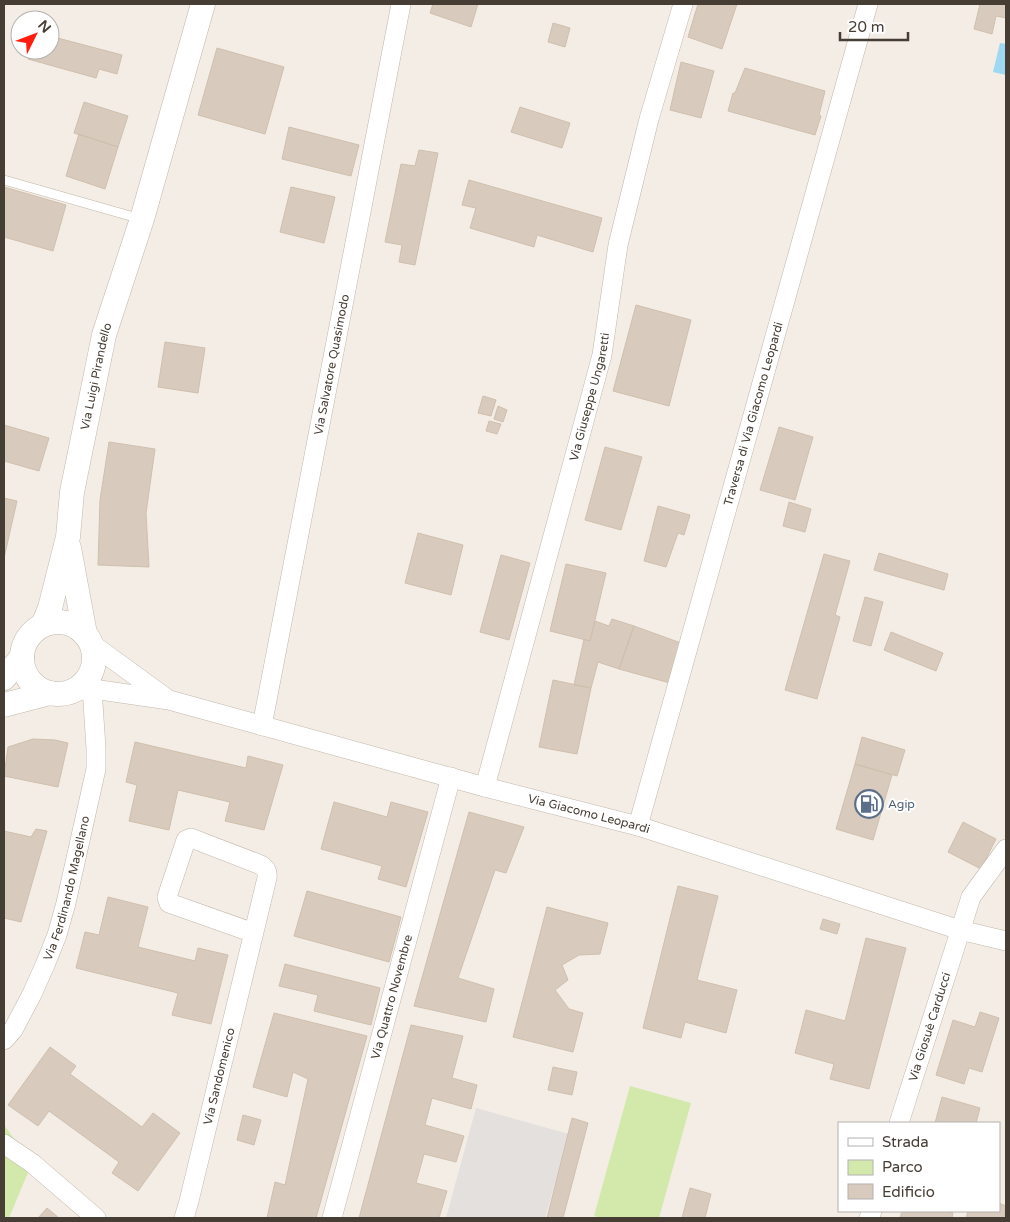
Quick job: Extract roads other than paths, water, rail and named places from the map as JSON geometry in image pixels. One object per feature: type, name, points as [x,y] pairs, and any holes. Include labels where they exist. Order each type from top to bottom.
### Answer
[{"type":"street","name":"Via Luigi Pirandello","points":[[42,625],[50,608],[68,537],[72,492],[104,335],[142,219],[203,4]]},
{"type":"street","name":"Via Salvatore Quasimodo","points":[[262,726],[401,4]]},
{"type":"street","name":"Via Giuseppe Ungaretti","points":[[485,787],[602,356],[618,244],[649,119],[683,4]]},
{"type":"street","name":"Traversa di Via Giacomo Leopardi","points":[[638,826],[868,4]]},
{"type":"street","name":"Via Luigi Pirandello","points":[[68,537],[79,608],[88,639]]},
{"type":"street","points":[[74,688],[38,688],[29,680],[23,669],[23,647],[34,630],[42,625],[65,622],[76,627],[88,639],[94,654],[74,688],[77,702],[95,726]]},
{"type":"street","name":"Via Giacomo Leopardi","points":[[88,639],[169,700]]},
{"type":"street","points":[[4,678],[22,657]]},
{"type":"street","name":"Via Giacomo Leopardi","points":[[74,688],[169,700],[485,787],[638,826],[960,930],[1006,941]]},
{"type":"street","points":[[4,705],[74,688]]},
{"type":"street","name":"Via Ferdinando Magellano","points":[[4,1040],[12,1030],[32,994],[46,966],[57,935],[96,769],[95,726],[74,688]]},
{"type":"street","name":"Via Quattro Novembre","points":[[332,1218],[450,777]]},
{"type":"street","name":"Via Sandomenico","points":[[184,1218],[254,934],[267,878],[267,870],[261,866],[191,838],[186,840],[167,897],[169,903],[254,934]]},
{"type":"street","name":"Via Giosuè Carducci","points":[[899,1122],[971,897],[1006,849]]},
{"type":"street","points":[[4,1144],[32,1163],[96,1218]]},
{"type":"lane","points":[[4,180],[142,219]]},
{"type":"water","points":[[1000,43],[1006,44],[1006,75],[993,72]]},
{"type":"place","name":"Agip","points":[[869,804]]}]
